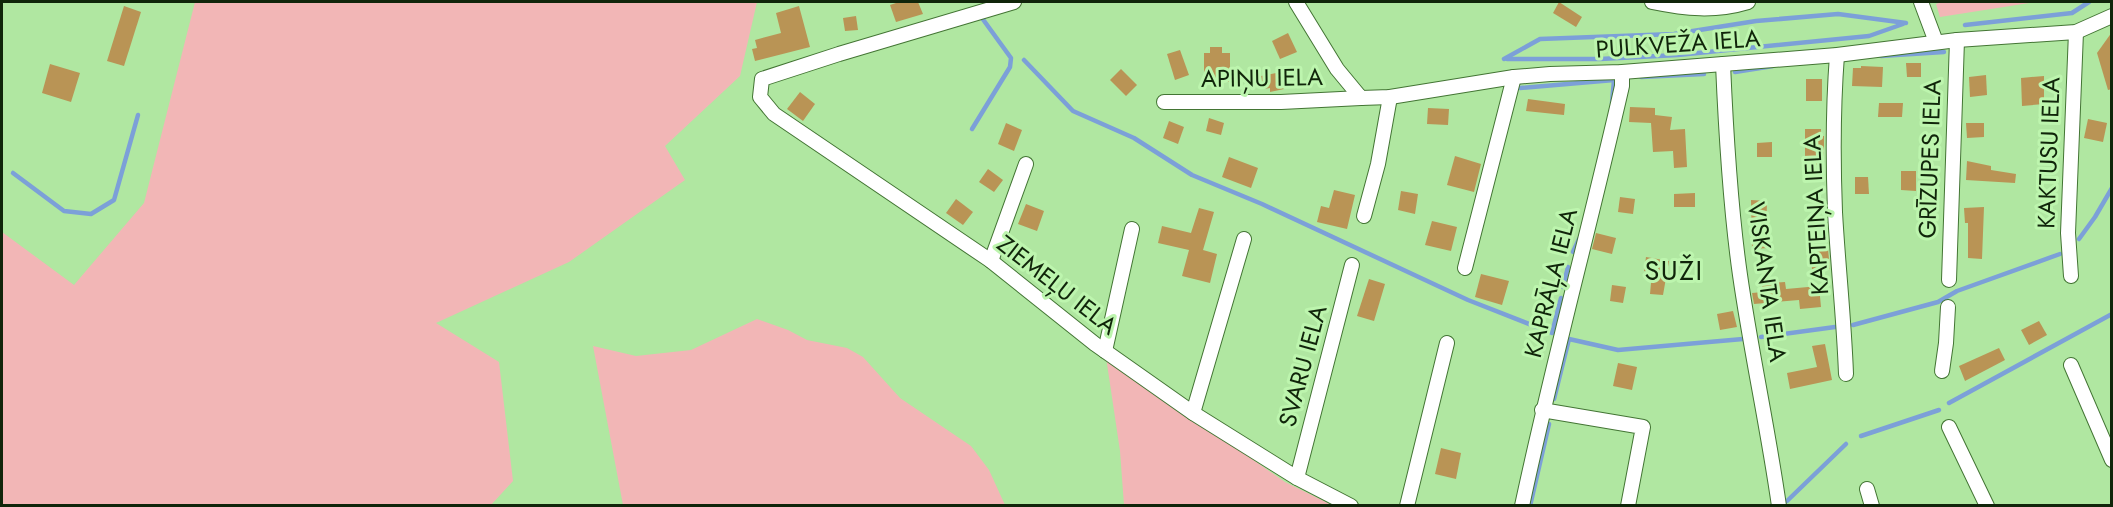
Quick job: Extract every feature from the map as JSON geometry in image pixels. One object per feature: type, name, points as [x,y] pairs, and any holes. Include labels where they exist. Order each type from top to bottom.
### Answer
[{"type":"street","name":"ZIEMEĻU IELA","points":[[1014,2],[839,54],[762,80],[760,98],[774,114],[991,261],[1105,351],[1193,413],[1297,478],[1351,506]]},
{"type":"street","points":[[1296,2],[1337,69],[1361,98]]},
{"type":"street","points":[[1652,2],[1704,10],[1728,8],[1748,2]]},
{"type":"street","points":[[1921,2],[1936,42]]},
{"type":"street","name":"PULKVEŽA IELA","points":[[1361,98],[1390,97],[1514,77],[1622,72],[1837,55],[1936,42],[2076,32],[2112,16]]},
{"type":"street","name":"KAKTUSU IELA","points":[[2071,276],[2068,233],[2076,32]]},
{"type":"street","name":"GRĪZUPES IELA","points":[[1949,280],[1957,40]]},
{"type":"street","name":"KAPTEIŅA IELA","points":[[1837,55],[1834,92],[1835,213],[1845,336],[1845,374]]},
{"type":"street","name":"VISKANTA IELA","points":[[1723,64],[1726,129],[1740,273],[1769,434],[1779,506]]},
{"type":"street","name":"KAPRĀĻA IELA","points":[[1522,506],[1542,410],[1598,191],[1622,86],[1622,72]]},
{"type":"street","points":[[1465,268],[1514,77]]},
{"type":"street","points":[[1364,216],[1378,164],[1390,97]]},
{"type":"street","name":"APIŅU IELA","points":[[1164,102],[1281,102],[1361,98]]},
{"type":"street","points":[[991,261],[1026,164]]},
{"type":"street","points":[[1105,351],[1132,229]]},
{"type":"street","points":[[1193,413],[1244,239]]},
{"type":"street","name":"SVARU IELA","points":[[1297,478],[1352,265]]},
{"type":"street","points":[[1942,372],[1948,307]]},
{"type":"street","points":[[1407,506],[1447,343]]},
{"type":"street","points":[[2072,365],[2112,460]]},
{"type":"street","points":[[1542,410],[1643,427],[1628,506]]},
{"type":"street","points":[[1949,427],[1987,506]]},
{"type":"street","points":[[1867,489],[1872,506]]},
{"type":"shaded area","points":[[195,2],[757,2],[740,76],[665,146],[685,180],[569,262],[436,323],[499,362],[513,481],[491,505],[2,505],[2,232],[74,285],[144,203]]},
{"type":"shaded area","points":[[1942,2],[2035,2],[1940,17],[1936,4]]},
{"type":"shaded area","points":[[757,319],[788,330],[807,340],[847,348],[863,357],[900,398],[971,446],[989,470],[1005,505],[623,505],[593,346],[636,356],[691,350]]},
{"type":"shaded area","points":[[1106,357],[1285,482],[1332,505],[1124,505],[1120,451]]},
{"type":"building","points":[[899,2],[918,2],[923,14],[896,22],[890,5]]},
{"type":"building","points":[[1559,2],[1582,17],[1576,27],[1553,13]]},
{"type":"building","points":[[124,6],[141,12],[124,66],[107,61]]},
{"type":"building","points":[[799,6],[810,47],[755,61],[752,49],[757,48],[755,40],[781,33],[776,13]]},
{"type":"building","points":[[856,16],[858,30],[845,31],[843,18]]},
{"type":"building","points":[[2112,32],[2112,89],[2108,90],[2097,53]]},
{"type":"building","points":[[1288,33],[1297,52],[1280,59],[1272,41]]},
{"type":"building","points":[[1210,47],[1222,47],[1222,53],[1230,53],[1230,82],[1204,82],[1204,53],[1210,53]]},
{"type":"building","points":[[1180,50],[1189,75],[1175,80],[1167,54]]},
{"type":"building","points":[[1906,63],[1921,63],[1921,77],[1907,77]]},
{"type":"building","points":[[50,64],[80,73],[71,102],[42,93]]},
{"type":"building","points":[[1861,66],[1883,67],[1882,87],[1852,86],[1853,68],[1861,68]]},
{"type":"building","points":[[1121,69],[1137,85],[1126,96],[1110,80]]},
{"type":"building","points":[[1281,72],[1284,89],[1270,92],[1270,88],[1264,89],[1261,76]]},
{"type":"building","points":[[1986,75],[1987,95],[1970,97],[1969,77]]},
{"type":"building","points":[[2044,76],[2044,104],[2022,106],[2021,78]]},
{"type":"building","points":[[1806,79],[1822,79],[1822,101],[1806,101]]},
{"type":"building","points":[[800,92],[815,104],[803,121],[787,109]]},
{"type":"building","points":[[1528,99],[1565,104],[1564,115],[1526,111]]},
{"type":"building","points":[[1879,103],[1903,103],[1902,117],[1878,117]]},
{"type":"building","points":[[1630,107],[1655,108],[1655,115],[1672,117],[1670,130],[1685,129],[1687,167],[1674,168],[1673,151],[1653,152],[1651,123],[1629,122]]},
{"type":"building","points":[[1428,108],[1449,109],[1448,125],[1427,124]]},
{"type":"building","points":[[1209,118],[1224,123],[1221,135],[1206,131]]},
{"type":"building","points":[[2088,119],[2107,123],[2103,142],[2084,138]]},
{"type":"building","points":[[1169,121],[1184,127],[1178,144],[1163,138]]},
{"type":"building","points":[[1006,123],[1022,130],[1014,151],[998,144]]},
{"type":"building","points":[[1966,123],[1984,123],[1984,137],[1967,138]]},
{"type":"building","points":[[1805,129],[1821,129],[1821,136],[1824,136],[1824,165],[1805,165]]},
{"type":"building","points":[[1772,142],[1772,157],[1757,157],[1757,143]]},
{"type":"building","points":[[1455,156],[1481,164],[1474,192],[1447,185]]},
{"type":"building","points":[[1229,157],[1258,168],[1251,188],[1222,177]]},
{"type":"building","points":[[1967,161],[1991,166],[1991,170],[2016,174],[2015,183],[1966,180]]},
{"type":"building","points":[[988,169],[1003,180],[994,192],[979,182]]},
{"type":"building","points":[[1901,171],[1916,171],[1916,191],[1901,190]]},
{"type":"building","points":[[1855,177],[1868,177],[1869,194],[1855,194]]},
{"type":"building","points":[[1334,190],[1355,195],[1347,229],[1317,222],[1321,206],[1329,208]]},
{"type":"building","points":[[1401,191],[1418,194],[1415,214],[1398,210]]},
{"type":"building","points":[[1695,193],[1695,207],[1674,207],[1674,194]]},
{"type":"building","points":[[1620,197],[1635,199],[1633,214],[1618,212]]},
{"type":"building","points":[[956,199],[973,212],[963,225],[946,213]]},
{"type":"building","points":[[1751,200],[1767,201],[1766,233],[1769,248],[1752,249]]},
{"type":"building","points":[[1026,204],[1044,211],[1037,231],[1018,224]]},
{"type":"building","points":[[1984,207],[1982,259],[1968,258],[1968,223],[1965,223],[1964,208]]},
{"type":"building","points":[[1199,208],[1214,212],[1203,250],[1217,254],[1210,283],[1182,276],[1189,250],[1158,243],[1162,226],[1191,233]]},
{"type":"building","points":[[1432,221],[1457,227],[1451,251],[1425,245]]},
{"type":"building","points":[[1596,233],[1616,238],[1612,254],[1592,249]]},
{"type":"building","points":[[1828,249],[1830,269],[1812,270],[1811,250]]},
{"type":"building","points":[[1646,257],[1669,261],[1663,295],[1650,294],[1652,272],[1644,271]]},
{"type":"building","points":[[1481,274],[1509,281],[1502,305],[1475,297]]},
{"type":"building","points":[[1369,279],[1385,284],[1374,321],[1357,316]]},
{"type":"building","points":[[1785,282],[1786,289],[1819,286],[1821,307],[1800,309],[1799,300],[1754,304],[1752,293],[1763,292],[1762,284]]},
{"type":"building","points":[[1612,285],[1626,287],[1623,303],[1610,301]]},
{"type":"building","points":[[1733,311],[1737,327],[1720,330],[1717,314]]},
{"type":"building","points":[[2039,321],[2047,335],[2029,345],[2021,330]]},
{"type":"building","points":[[1825,344],[1832,380],[1790,389],[1787,373],[1817,367],[1812,346]]},
{"type":"building","points":[[1999,348],[2005,360],[1965,381],[1959,366]]},
{"type":"building","points":[[1618,363],[1637,367],[1632,390],[1613,386]]},
{"type":"building","points":[[1441,448],[1461,453],[1456,479],[1435,474]]},
{"type":"waterway","points":[[1965,25],[2072,13],[2089,2]]},
{"type":"waterway","points":[[1504,59],[1540,39],[1674,34],[1756,21],[1838,14],[1906,23]]},
{"type":"waterway","points":[[972,129],[1010,67],[1011,58],[982,18]]},
{"type":"waterway","points":[[1507,59],[1600,59],[1678,55],[1869,36],[1903,24]]},
{"type":"waterway","points":[[1881,56],[1944,52]]},
{"type":"waterway","points":[[1024,60],[1073,111],[1134,138],[1192,175],[1262,204],[1468,300],[1552,333],[1561,298]]},
{"type":"waterway","points":[[1735,72],[1773,66]]},
{"type":"waterway","points":[[1641,77],[1704,74]]},
{"type":"waterway","points":[[1520,88],[1614,80],[1612,103]]},
{"type":"waterway","points":[[13,173],[64,211],[91,214],[114,200],[138,115]]},
{"type":"waterway","points":[[2079,239],[2112,188]]},
{"type":"waterway","points":[[1573,252],[1579,239]]},
{"type":"waterway","points":[[1853,325],[1938,302],[1957,291],[2060,254]]},
{"type":"waterway","points":[[1563,287],[1568,267]]},
{"type":"waterway","points":[[1949,403],[2112,314]]},
{"type":"waterway","points":[[1761,337],[1835,327]]},
{"type":"waterway","points":[[1554,399],[1569,339],[1618,350],[1743,339]]},
{"type":"waterway","points":[[1861,436],[1939,410]]},
{"type":"waterway","points":[[1530,506],[1549,424]]},
{"type":"waterway","points":[[1787,501],[1846,444]]},
{"type":"district","name":"SUŽI","points":[[1674,271]]}]
